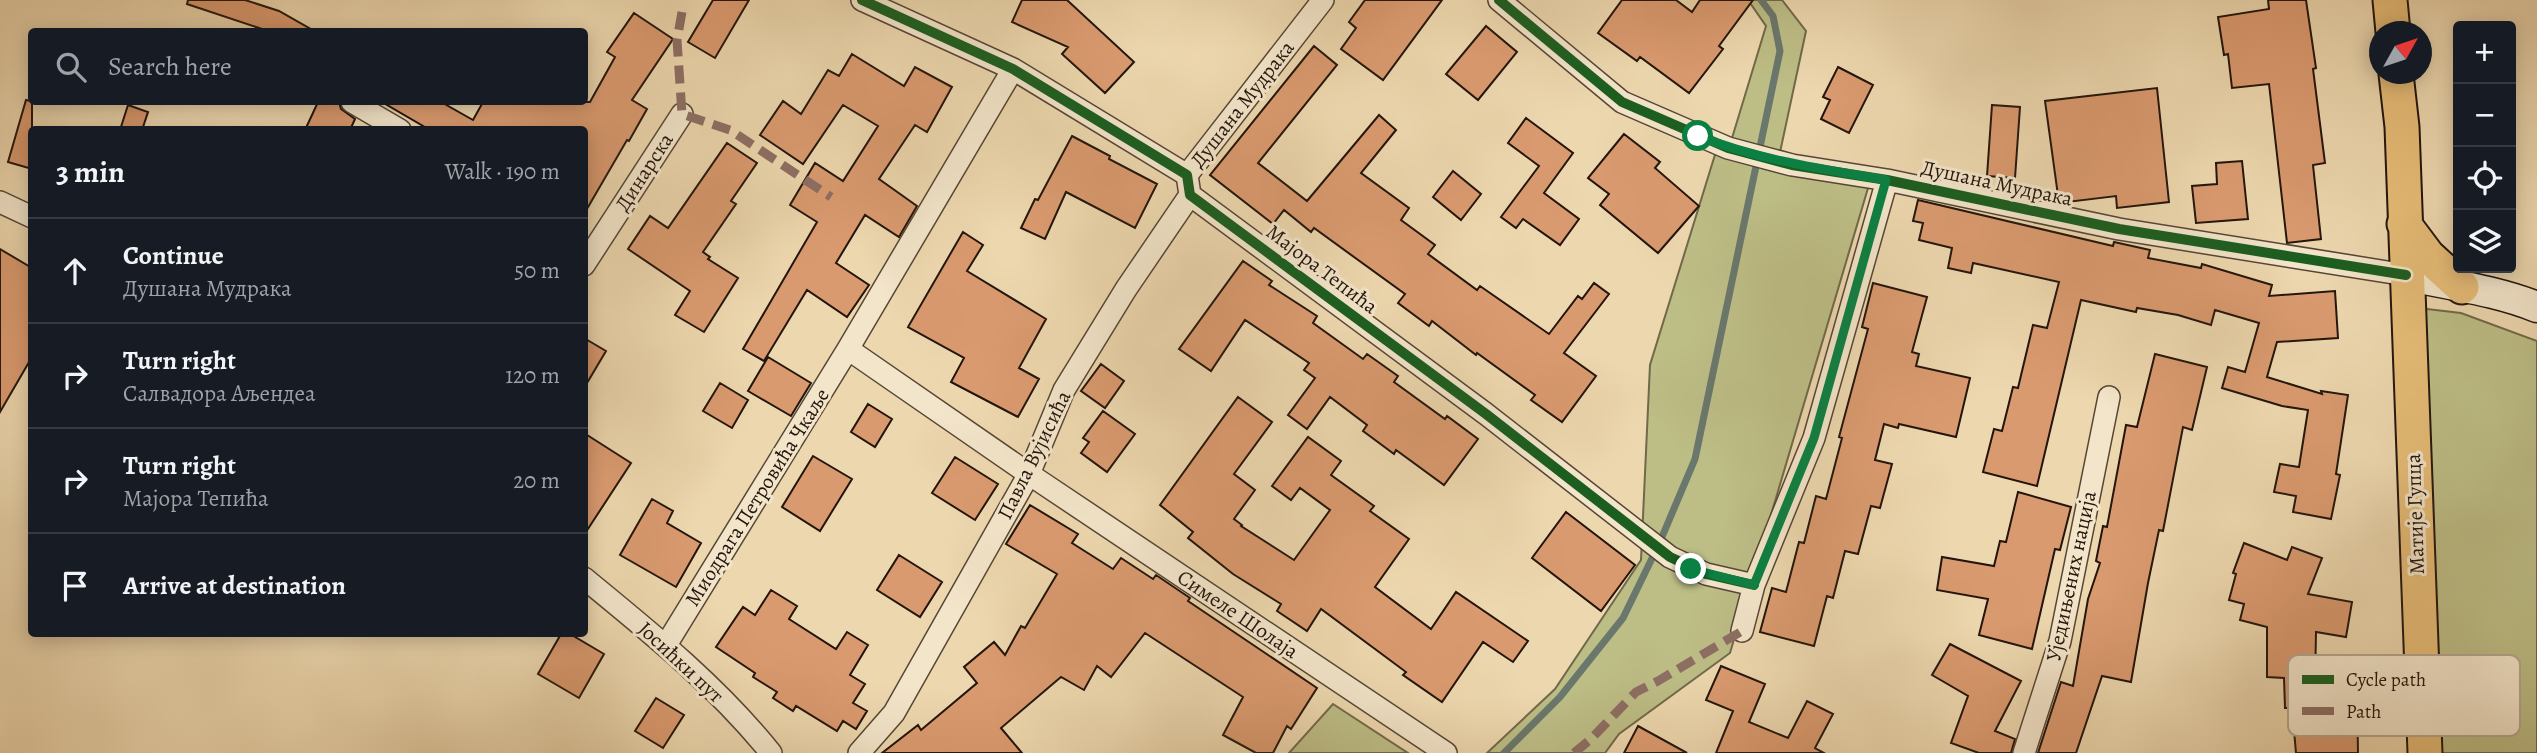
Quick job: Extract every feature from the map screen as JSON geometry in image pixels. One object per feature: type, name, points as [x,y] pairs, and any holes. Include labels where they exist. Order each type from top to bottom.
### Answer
[{"type":"main road","points":[[2390,0],[2392,21]]},
{"type":"main road","name":"Матије Гупца","points":[[2397,84],[2402,127],[2421,655]]},
{"type":"main road","points":[[2404,224],[2428,257],[2462,287]]},
{"type":"main road","points":[[2406,275],[2514,298],[2537,307]]},
{"type":"street","name":"Мајора Тепића","points":[[862,0],[1013,69],[1189,185],[1644,538],[1670,556],[1706,574],[1754,585]]},
{"type":"street","name":"Душана Мудрака","points":[[1189,185],[1323,0]]},
{"type":"street","name":"Душана Мудрака","points":[[1499,0],[1622,102],[1728,148],[1792,164],[1886,180],[2119,229],[2406,275]]},
{"type":"street","name":"Миодрага Петровића Чкаље","points":[[666,645],[848,349],[1013,69]]},
{"type":"street","points":[[357,105],[393,126]]},
{"type":"street","name":"Динарска","points":[[590,242],[681,114]]},
{"type":"street","points":[[1742,631],[1754,585],[1814,438],[1886,180]]},
{"type":"street","name":"Павла Вујисића","points":[[859,753],[894,713],[1029,474],[1064,390],[1189,185]]},
{"type":"street","points":[[0,202],[28,215]]},
{"type":"street","points":[[848,349],[1029,474]]},
{"type":"street","name":"Уједињених нација","points":[[2024,753],[2060,641],[2109,397]]},
{"type":"street","name":"Симеле Шолаја","points":[[1029,474],[1446,753]]},
{"type":"street","name":"Јосићки пут","points":[[588,581],[666,645],[771,753]]},
{"type":"green space","points":[[1748,0],[1782,0],[1806,31],[1779,157],[1871,178],[1730,653],[1619,734],[1605,753],[1487,753],[1555,689],[1641,560],[1650,365],[1718,145],[1729,148],[1766,26]]},
{"type":"green space","points":[[2401,306],[2461,313],[2537,341],[2537,753],[2434,753],[2433,736],[2520,736],[2520,655],[2427,655]]},
{"type":"green space","points":[[1333,704],[1408,753],[1289,753]]},
{"type":"building","points":[[188,0],[245,0],[279,11],[309,28],[259,28],[187,4]]},
{"type":"building","points":[[713,0],[749,0],[715,58],[688,42]]},
{"type":"building","points":[[1022,0],[1067,0],[1134,62],[1105,93],[1062,54],[1068,47],[1012,22]]},
{"type":"building","points":[[1365,0],[1442,0],[1383,80],[1341,49],[1356,28],[1349,22]]},
{"type":"building","points":[[1622,0],[1676,0],[1692,12],[1700,0],[1753,0],[1719,46],[1723,49],[1689,93],[1640,57],[1637,61],[1598,33]]},
{"type":"building","points":[[2268,0],[2306,0],[2325,163],[2313,165],[2321,239],[2287,243],[2269,84],[2232,88],[2228,54],[2224,55],[2218,17],[2269,9]]},
{"type":"building","points":[[634,13],[673,39],[632,100],[647,109],[588,207],[588,126],[423,126],[387,105],[446,105],[473,120],[481,105],[588,105],[615,57],[607,52]]},
{"type":"building","points":[[1486,26],[1517,52],[1478,100],[1446,74]]},
{"type":"building","points":[[1314,46],[1337,65],[1258,163],[1307,201],[1379,115],[1396,130],[1361,173],[1409,208],[1401,220],[1435,245],[1428,254],[1477,290],[1480,286],[1549,334],[1578,296],[1582,299],[1594,283],[1609,294],[1564,353],[1596,376],[1562,422],[1531,400],[1535,395],[1432,321],[1429,326],[1398,303],[1405,294],[1314,228],[1311,232],[1284,210],[1273,224],[1210,175]]},
{"type":"building","points":[[852,54],[904,86],[915,67],[952,87],[927,132],[915,125],[879,179],[917,206],[899,237],[865,215],[836,263],[869,285],[847,317],[807,290],[764,361],[743,349],[817,222],[790,205],[815,163],[843,181],[878,126],[843,105],[803,164],[760,135],[783,101],[801,114],[828,70],[839,76]]},
{"type":"building","points":[[1838,67],[1873,85],[1849,133],[1821,119],[1830,100],[1823,97]]},
{"type":"building","points":[[2157,88],[2169,202],[2117,208],[2116,196],[2059,203],[2045,101]]},
{"type":"building","points":[[28,100],[28,105],[32,105],[32,126],[28,126],[28,168],[8,162]]},
{"type":"building","points":[[128,105],[148,112],[143,126],[121,126]]},
{"type":"building","points":[[317,105],[340,105],[341,109],[355,119],[352,126],[307,126]]},
{"type":"building","points":[[1992,105],[2020,107],[2015,178],[1987,176]]},
{"type":"building","points":[[1526,118],[1573,153],[1544,193],[1579,219],[1560,245],[1523,219],[1516,228],[1501,217],[1539,166],[1508,143]]},
{"type":"building","points":[[1624,134],[1660,162],[1655,168],[1699,206],[1658,253],[1600,205],[1609,194],[1588,178]]},
{"type":"building","points":[[1072,136],[1157,184],[1135,228],[1066,192],[1045,239],[1021,228]]},
{"type":"building","points":[[727,143],[757,163],[731,201],[736,204],[703,252],[710,257],[708,259],[738,278],[704,332],[675,315],[690,291],[628,249],[650,216],[668,228]]},
{"type":"building","points":[[2242,161],[2248,219],[2196,223],[2192,186],[2217,184],[2216,163]]},
{"type":"building","points":[[1453,171],[1481,194],[1461,220],[1433,197]]},
{"type":"building","points":[[1918,200],[2113,246],[2114,242],[2150,250],[2148,258],[2201,268],[2202,264],[2272,285],[2269,296],[2335,291],[2338,338],[2277,342],[2267,377],[2322,394],[2321,391],[2348,395],[2336,474],[2340,475],[2331,519],[2293,512],[2296,496],[2274,492],[2280,464],[2299,467],[2308,410],[2282,406],[2222,388],[2228,367],[2245,372],[2259,323],[2215,310],[2211,325],[2178,315],[2137,308],[2136,312],[2081,300],[2037,486],[1983,472],[1994,429],[2002,431],[2013,387],[2018,388],[2033,325],[2047,328],[2059,282],[1973,263],[1971,273],[1948,268],[1952,248],[1919,240],[1923,223],[1913,221]]},
{"type":"building","points":[[963,232],[983,245],[967,271],[1046,319],[1019,368],[1039,379],[1018,417],[951,382],[964,358],[908,327]]},
{"type":"building","points":[[0,249],[28,266],[28,364],[0,412]]},
{"type":"building","points":[[1243,261],[1272,281],[1269,285],[1317,316],[1313,323],[1363,359],[1367,354],[1398,376],[1394,382],[1478,439],[1444,485],[1396,450],[1394,454],[1363,431],[1367,425],[1330,397],[1307,429],[1288,415],[1315,378],[1304,370],[1309,363],[1245,320],[1211,371],[1179,349]]},
{"type":"building","points":[[1873,283],[1927,297],[1912,352],[1919,354],[1916,366],[1970,378],[1956,437],[1899,424],[1898,428],[1884,424],[1875,460],[1892,464],[1880,508],[1871,506],[1858,554],[1845,551],[1833,598],[1827,596],[1814,646],[1760,632],[1772,588],[1786,592],[1799,542],[1804,543],[1816,496],[1826,499],[1842,438],[1839,437],[1868,329],[1862,327]]},
{"type":"building","points":[[588,340],[606,351],[588,381]]},
{"type":"building","points":[[2155,354],[2207,367],[2192,430],[2183,427],[2163,531],[2159,530],[2148,583],[2131,682],[2102,676],[2076,753],[2038,753],[2061,682],[2073,686],[2088,599],[2100,563],[2096,561],[2103,526],[2107,527],[2126,425],[2137,427]]},
{"type":"building","points":[[768,357],[811,383],[791,416],[748,391]]},
{"type":"building","points":[[1101,364],[1124,381],[1105,408],[1081,391]]},
{"type":"building","points":[[720,383],[748,400],[732,428],[703,411]]},
{"type":"building","points":[[1238,397],[1272,422],[1234,474],[1255,490],[1234,519],[1241,526],[1294,560],[1330,510],[1300,488],[1291,500],[1272,486],[1308,437],[1341,461],[1331,475],[1374,506],[1370,511],[1409,539],[1375,587],[1431,629],[1456,592],[1528,641],[1513,662],[1483,642],[1442,702],[1403,675],[1406,672],[1321,609],[1307,631],[1277,611],[1281,604],[1233,574],[1188,538],[1193,532],[1160,505]]},
{"type":"building","points":[[868,404],[892,419],[875,447],[851,432]]},
{"type":"building","points":[[1103,411],[1135,434],[1107,472],[1081,453],[1089,442],[1083,438]]},
{"type":"building","points":[[588,436],[631,463],[588,529]]},
{"type":"building","points":[[813,456],[852,479],[820,531],[782,507]]},
{"type":"building","points":[[955,457],[998,484],[975,520],[932,493]]},
{"type":"building","points":[[2018,492],[2071,507],[2060,550],[2055,549],[2032,649],[1979,635],[1988,599],[1937,590],[1942,557],[1994,566],[2000,541],[2006,542]]},
{"type":"building","points":[[652,499],[673,511],[667,523],[701,543],[676,587],[620,555]]},
{"type":"building","points":[[1030,505],[1078,534],[1072,543],[1113,569],[1121,558],[1153,579],[1156,575],[1190,598],[1188,601],[1317,688],[1291,729],[1287,726],[1273,753],[1256,753],[1223,735],[1243,697],[1145,633],[1111,677],[1097,666],[1084,690],[1061,677],[1001,728],[1022,753],[882,753],[918,725],[921,730],[977,683],[964,667],[994,642],[1005,655],[1021,626],[1025,628],[1057,574],[1006,544]]},
{"type":"building","points":[[1566,512],[1635,565],[1601,611],[1532,558]]},
{"type":"building","points":[[2244,543],[2287,560],[2292,547],[2322,558],[2308,594],[2352,602],[2346,637],[2316,632],[2316,655],[2288,655],[2288,708],[2285,708],[2284,678],[2267,677],[2267,627],[2240,620],[2244,604],[2229,600],[2236,574],[2233,573]]},
{"type":"building","points":[[899,555],[942,582],[920,617],[877,590]]},
{"type":"building","points":[[771,590],[797,606],[789,619],[836,649],[847,632],[868,645],[850,675],[865,684],[853,703],[867,711],[856,729],[843,721],[837,731],[796,706],[793,711],[773,698],[777,692],[753,677],[755,673],[716,647],[743,607],[755,615]]},
{"type":"building","points":[[559,637],[575,637],[604,654],[579,698],[538,674]]},
{"type":"building","points":[[1950,644],[2021,681],[1995,731],[2015,739],[2011,753],[1979,753],[1951,743],[1968,696],[1932,675]]},
{"type":"building","points":[[1721,666],[1765,684],[1749,722],[1788,738],[1807,701],[1833,714],[1815,748],[1824,753],[1716,753],[1733,711],[1706,700]]},
{"type":"building","points":[[656,698],[684,715],[663,748],[635,731]]},
{"type":"building","points":[[1638,726],[1687,753],[1624,753]]},
{"type":"building","points":[[2294,736],[2358,736],[2358,753],[2296,753]]},
{"type":"waterway","points":[[1504,753],[1560,697],[1623,618],[1659,544],[1695,459],[1780,51],[1773,16],[1761,0]]},
{"type":"marked path","points":[[682,12],[677,40],[682,114],[730,130],[831,197]]},
{"type":"marked path","points":[[1574,753],[1636,692],[1742,631]]},
{"type":"cycle path","points":[[862,0],[1013,69],[1187,175],[1190,195],[1486,414],[1670,557],[1706,574],[1754,585]]},
{"type":"cycle path","points":[[1499,0],[1622,102],[1728,148],[1792,165],[1887,180],[2119,229],[2406,275]]},
{"type":"route","points":[[1691,569],[1754,585],[1814,438],[1886,180],[1792,164],[1728,148],[1698,136]]}]
